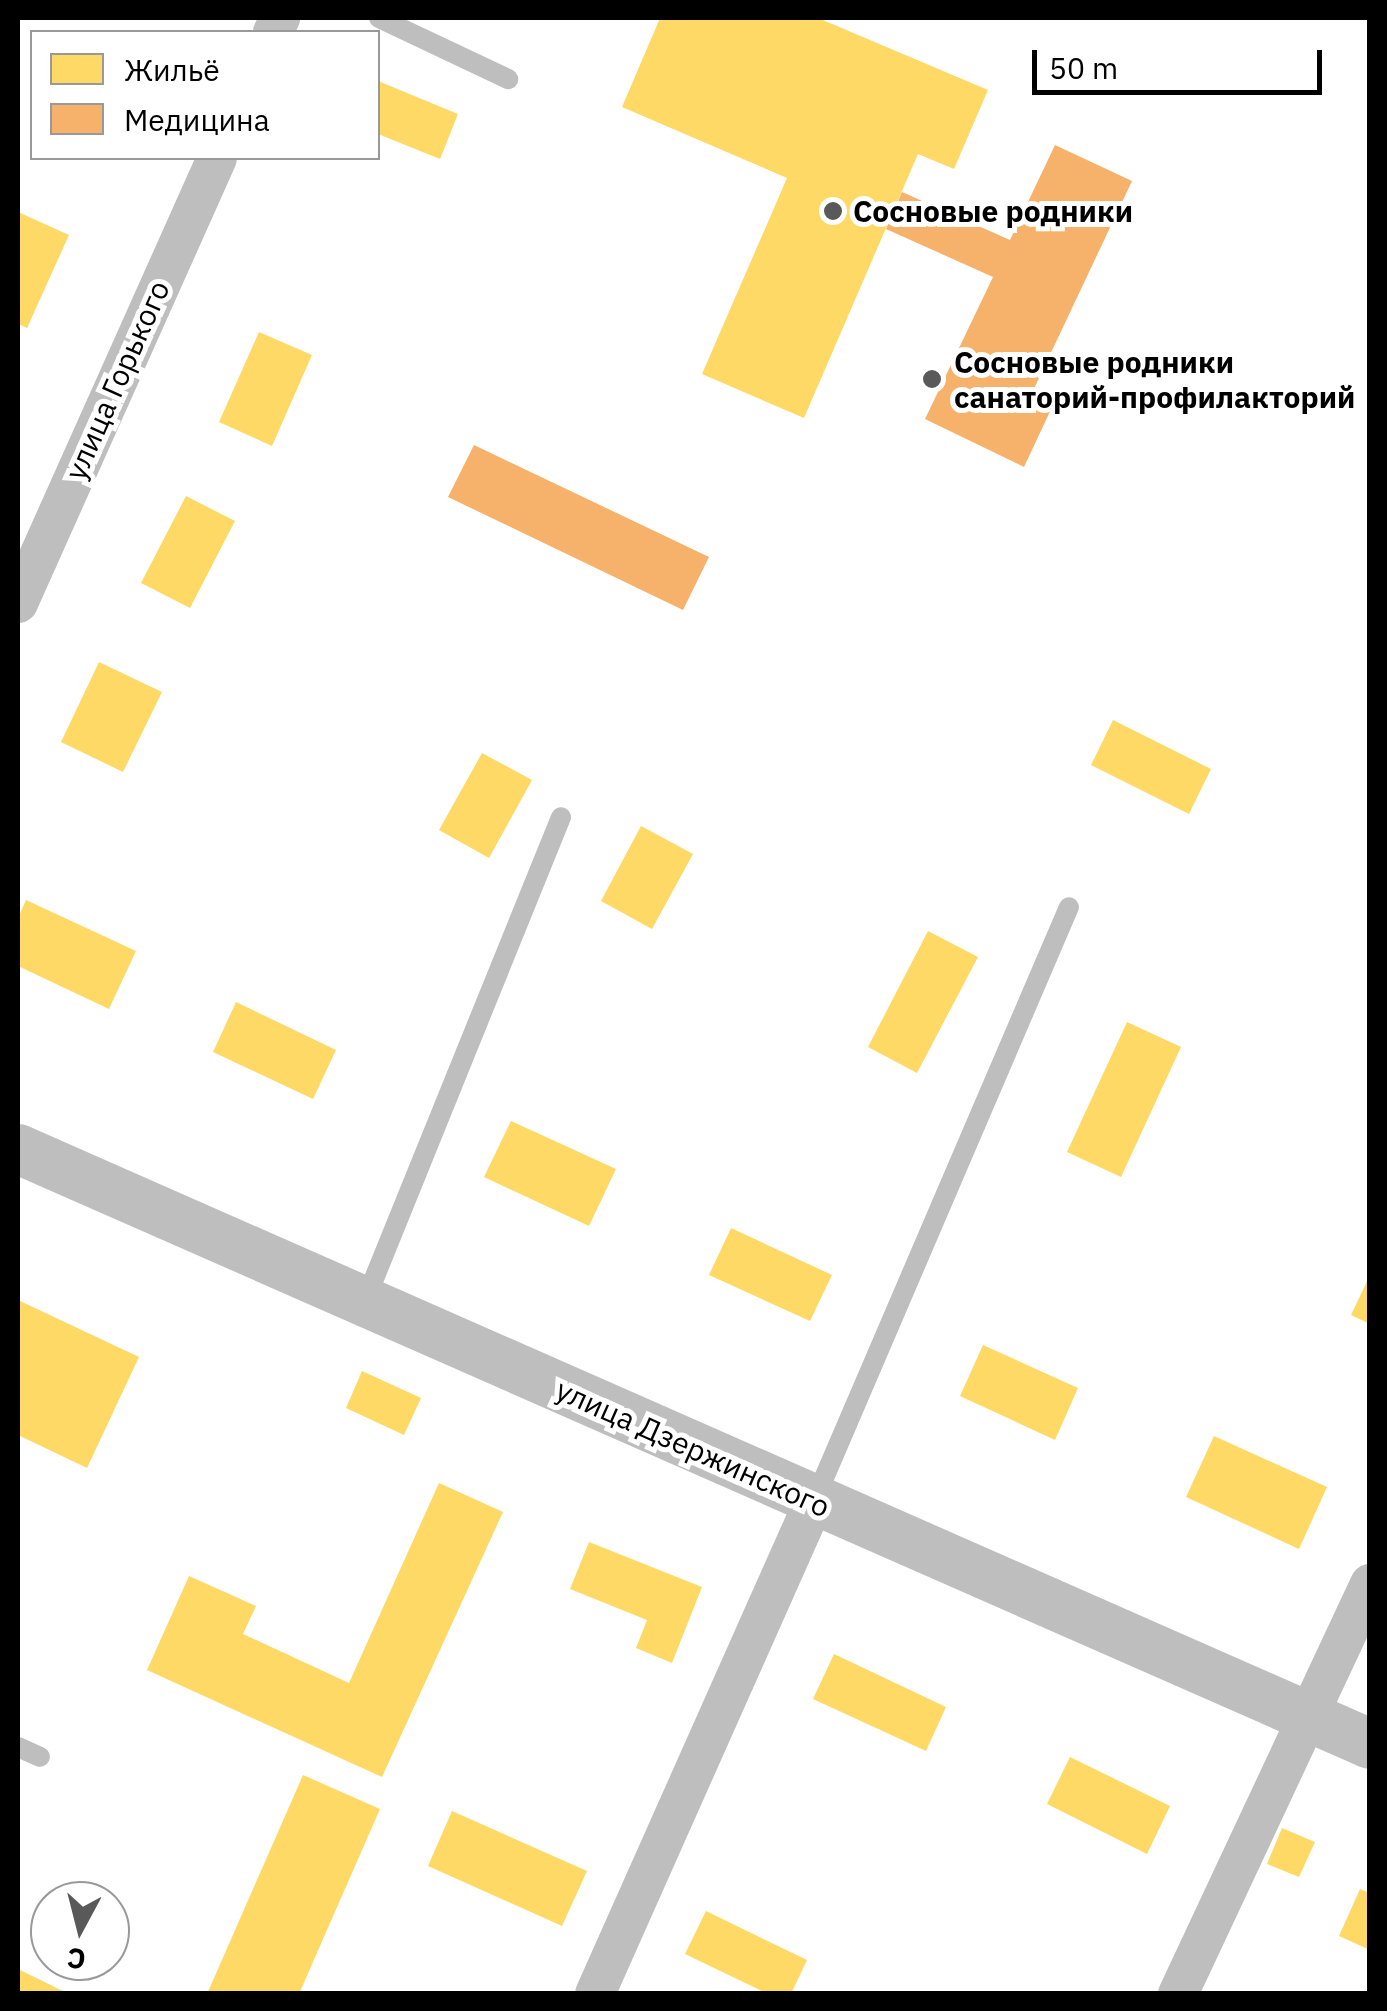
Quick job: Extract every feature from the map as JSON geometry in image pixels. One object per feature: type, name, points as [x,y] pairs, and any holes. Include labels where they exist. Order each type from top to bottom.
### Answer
[{"type":"street","name":"улица Горького","points":[[18,603],[216,160]]},
{"type":"street","name":"улица Дзержинского","points":[[18,1150],[1370,1744]]},
{"type":"street","points":[[595,1994],[814,1502]]},
{"type":"street","points":[[1178,1994],[1370,1584]]},
{"type":"lane","points":[[380,18],[508,78]]},
{"type":"lane","points":[[364,1302],[561,816]]},
{"type":"lane","points":[[814,1502],[1069,908]]},
{"type":"lane","points":[[18,1747],[40,1757]]},
{"type":"building: Жильё","name":"Сосновые родники","points":[[660,18],[818,18],[988,90],[954,169],[918,154],[804,418],[702,374],[787,178],[622,107]]},
{"type":"building: Жильё","points":[[380,82],[458,114],[440,159],[380,135]]},
{"type":"building: Жильё","points":[[18,212],[69,235],[27,328],[18,324]]},
{"type":"building: Жильё","points":[[259,332],[312,355],[272,446],[219,422]]},
{"type":"building: Жильё","points":[[186,496],[235,521],[190,608],[141,583]]},
{"type":"building: Жильё","points":[[99,662],[162,692],[123,772],[61,742]]},
{"type":"building: Жильё","points":[[1113,720],[1211,769],[1189,814],[1091,765]]},
{"type":"building: Жильё","points":[[482,753],[532,780],[489,858],[439,830]]},
{"type":"building: Жильё","points":[[641,826],[693,854],[652,929],[601,901]]},
{"type":"building: Жильё","points":[[26,900],[136,951],[109,1009],[18,966],[18,918]]},
{"type":"building: Жильё","points":[[928,931],[978,957],[917,1073],[868,1047]]},
{"type":"building: Жильё","points":[[236,1002],[336,1050],[313,1099],[213,1052]]},
{"type":"building: Жильё","points":[[1127,1022],[1181,1047],[1121,1177],[1067,1152]]},
{"type":"building: Жильё","points":[[511,1121],[616,1169],[589,1226],[484,1177]]},
{"type":"building: Жильё","points":[[731,1228],[832,1275],[810,1321],[709,1275]]},
{"type":"building: Жильё","points":[[1370,1275],[1370,1324],[1351,1315]]},
{"type":"building: Жильё","points":[[18,1300],[139,1357],[87,1468],[18,1435]]},
{"type":"building: Жильё","points":[[983,1345],[1078,1388],[1055,1440],[960,1396]]},
{"type":"building: Жильё","points":[[362,1371],[421,1398],[404,1435],[346,1408]]},
{"type":"building: Жильё","points":[[1214,1436],[1327,1487],[1299,1549],[1186,1497]]},
{"type":"building: Жильё","points":[[439,1483],[503,1512],[382,1777],[147,1670],[189,1576],[256,1606],[243,1634],[349,1683]]},
{"type":"building: Жильё","points":[[589,1542],[702,1587],[672,1663],[636,1648],[647,1620],[570,1589]]},
{"type":"building: Жильё","points":[[834,1654],[946,1707],[926,1751],[813,1699]]},
{"type":"building: Жильё","points":[[1070,1757],[1170,1806],[1147,1854],[1047,1804]]},
{"type":"building: Жильё","points":[[303,1775],[380,1809],[299,1994],[207,1994]]},
{"type":"building: Жильё","points":[[452,1811],[587,1871],[562,1926],[428,1866]]},
{"type":"building: Жильё","points":[[1282,1828],[1315,1842],[1299,1877],[1267,1864]]},
{"type":"building: Жильё","points":[[1360,1889],[1370,1893],[1370,1950],[1339,1936]]},
{"type":"building: Жильё","points":[[706,1911],[807,1960],[791,1994],[768,1994],[685,1954]]},
{"type":"building: Жильё","points":[[18,1969],[30,1975],[30,1981],[42,1981],[69,1994],[18,1994]]},
{"type":"building: Медицина","points":[[1055,145],[1132,181],[1031,395],[1053,405],[1024,467],[925,419],[993,277],[886,229],[902,192],[1010,240]]},
{"type":"building: Медицина","points":[[474,445],[709,557],[683,610],[448,497]]},
{"type":"place","name":"Сосновые родники","points":[[833,211]]},
{"type":"place","name":"Сосновые родники санаторий-профилакторий","points":[[932,379]]}]
